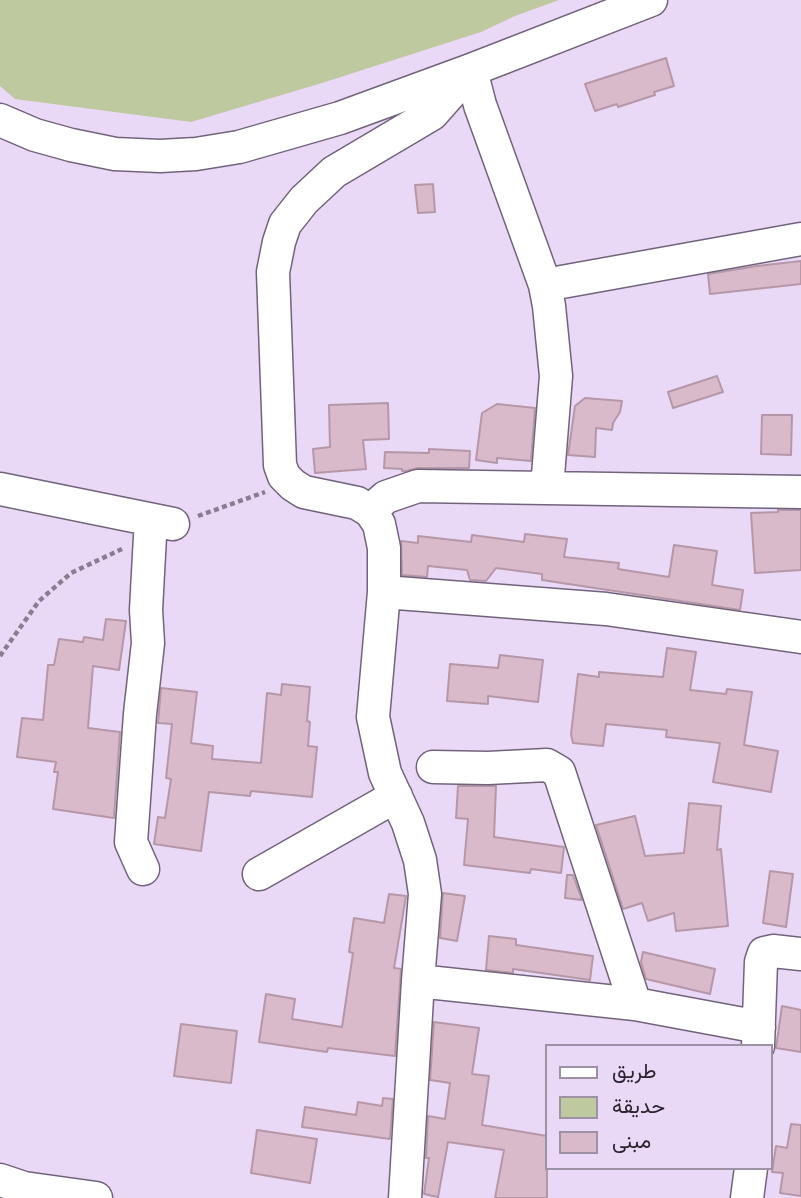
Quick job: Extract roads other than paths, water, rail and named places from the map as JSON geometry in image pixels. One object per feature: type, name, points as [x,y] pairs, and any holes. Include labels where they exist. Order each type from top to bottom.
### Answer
[{"type":"street","points":[[1,122],[35,135],[115,154],[195,154],[239,146],[340,118],[471,70],[595,11],[651,0]]},
{"type":"street","points":[[471,70],[480,105],[545,285],[549,306],[556,376],[547,488]]},
{"type":"street","points":[[405,1198],[425,894],[408,823],[385,773],[373,717],[384,592],[384,548],[379,524],[370,511],[357,503],[304,492],[284,476],[280,465],[273,272],[285,224],[304,200],[334,172],[432,114],[471,70]]},
{"type":"street","points":[[545,285],[801,239]]},
{"type":"street","points":[[370,511],[386,497],[418,486],[801,492]]},
{"type":"street","points":[[0,489],[161,530],[146,610],[148,643],[131,842],[143,869]]},
{"type":"street","points":[[384,592],[606,609],[801,637]]},
{"type":"street","points":[[433,767],[547,765],[559,772],[635,1004]]},
{"type":"street","points":[[259,874],[396,796]]},
{"type":"street","points":[[418,981],[635,1004],[759,1037],[761,962],[764,953],[773,951],[801,954]]},
{"type":"street","points":[[747,1198],[751,1170]]},
{"type":"street","points":[[0,1181],[24,1188],[96,1198]]}]
